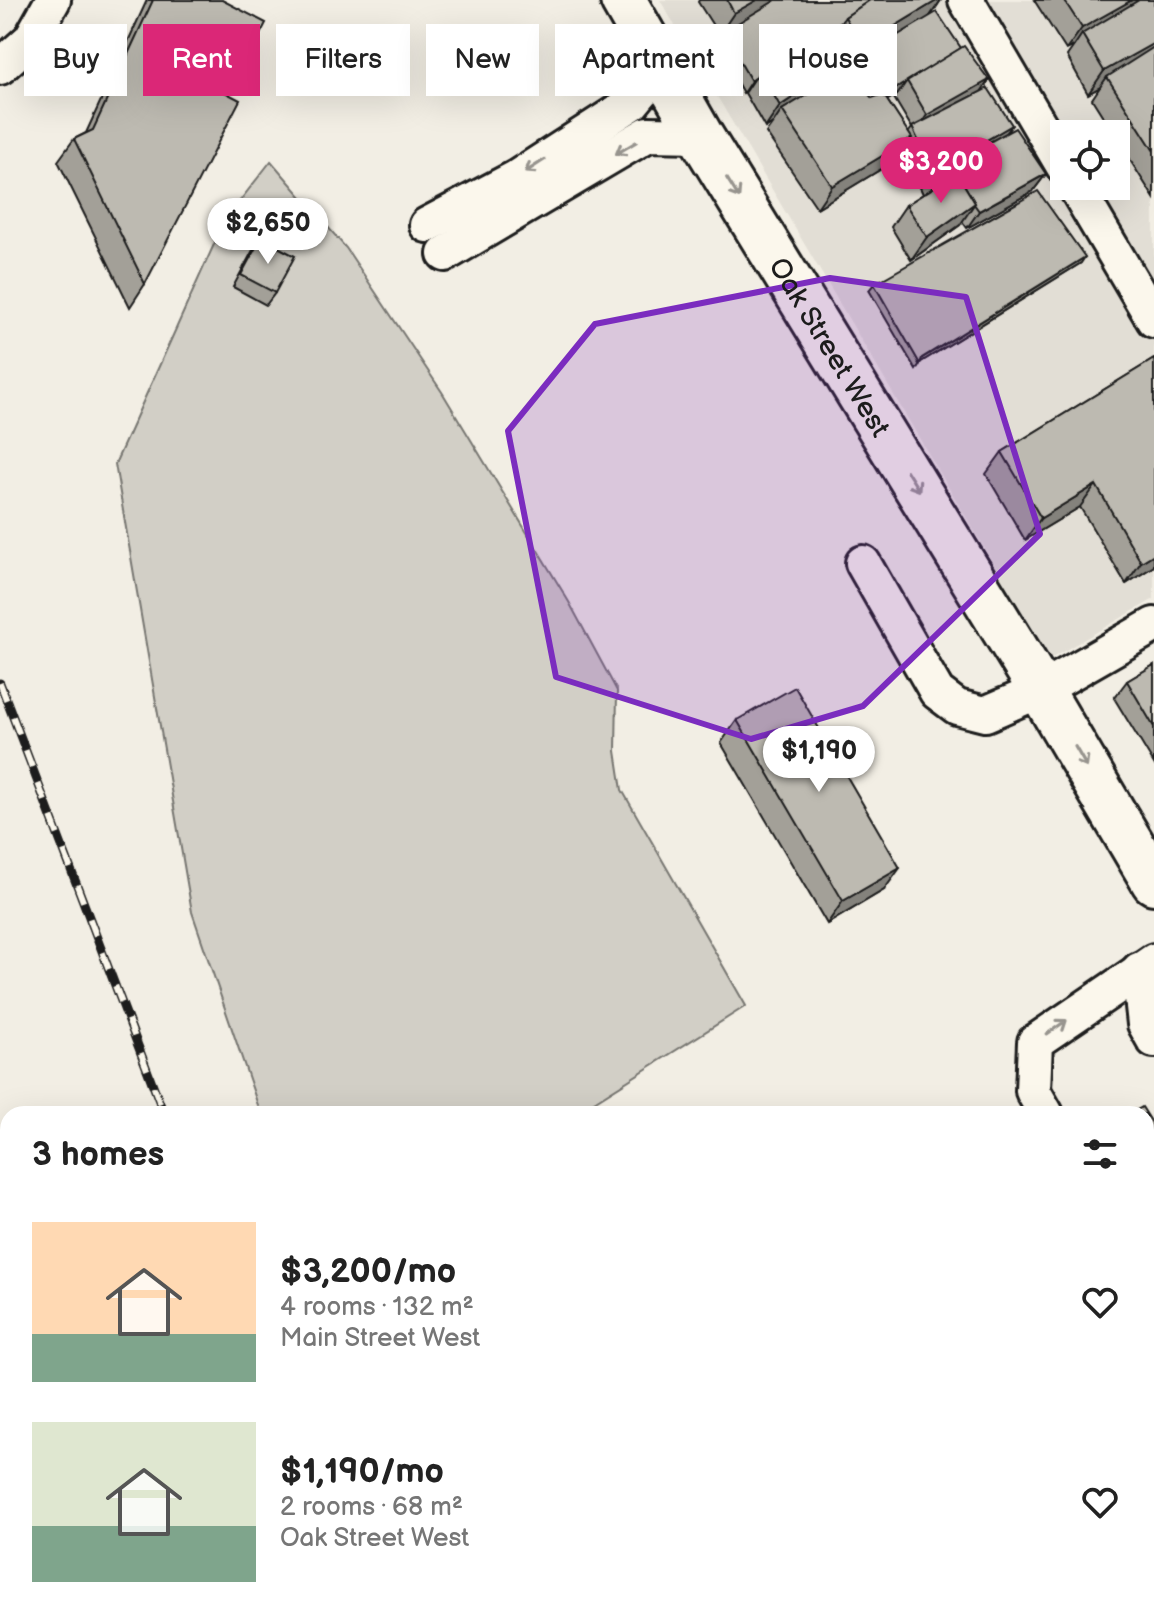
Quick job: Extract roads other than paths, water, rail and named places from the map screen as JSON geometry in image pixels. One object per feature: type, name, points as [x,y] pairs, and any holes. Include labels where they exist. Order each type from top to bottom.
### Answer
[{"type":"main road","name":"Oak Street West","points":[[623,0],[637,24]]},
{"type":"main road","name":"Oak Street West","points":[[678,96],[1041,690],[1154,882]]},
{"type":"street","points":[[0,67],[31,39],[53,0]]},
{"type":"street","points":[[966,0],[1050,143]]},
{"type":"street","points":[[427,225],[516,178],[632,103],[638,96]]},
{"type":"street","points":[[445,254],[648,134],[700,135]]},
{"type":"street","points":[[1083,200],[1154,320]]},
{"type":"street","points":[[863,563],[937,692],[957,707],[985,714],[1041,690],[1154,625]]},
{"type":"street","points":[[1041,1106],[1033,1091],[1035,1042],[1146,966]]},
{"type":"street","points":[[1146,966],[1145,1024],[1154,1040]]},
{"type":"railway","points":[[0,683],[161,1106]]}]
